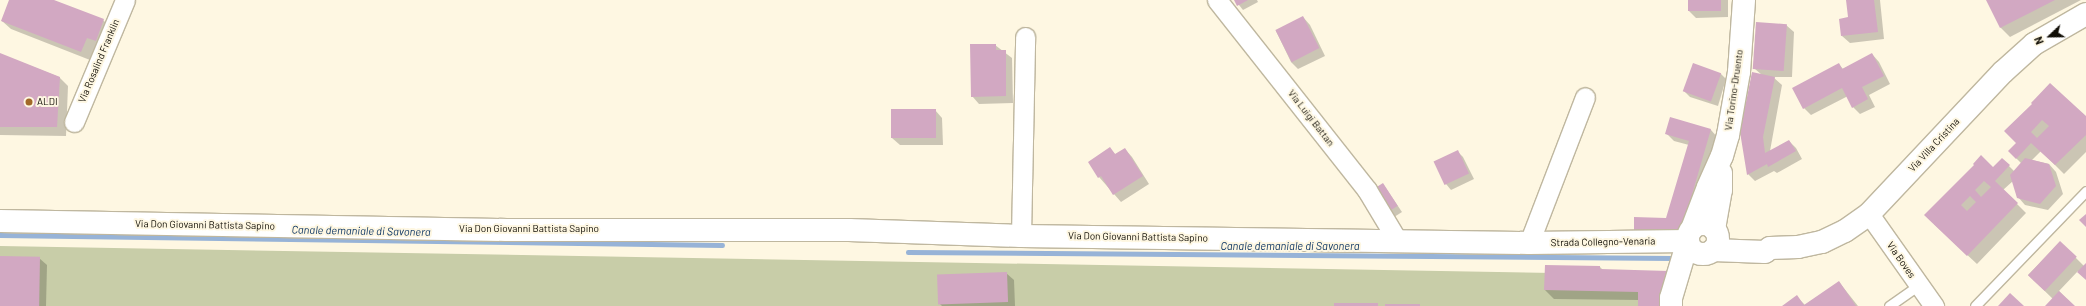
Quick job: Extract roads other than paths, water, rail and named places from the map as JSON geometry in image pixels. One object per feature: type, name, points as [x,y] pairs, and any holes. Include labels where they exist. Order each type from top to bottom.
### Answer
[{"type":"street","name":"Via Rosalind Franklin","points":[[74,122],[125,0]]},
{"type":"street","name":"Via Luigi Battan","points":[[1217,0],[1367,190],[1397,240]]},
{"type":"street","name":"Via Torino-Druento","points":[[1672,306],[1671,298],[1705,239],[1708,187],[1722,156],[1739,72],[1744,0]]},
{"type":"street","name":"Via Villa Cristina","points":[[1705,239],[1764,242],[1770,248],[1798,247],[1822,242],[1845,231],[1869,214],[1998,78],[2034,44],[2086,14]]},
{"type":"street","points":[[1021,236],[1025,37]]},
{"type":"street","points":[[1523,243],[1585,97]]},
{"type":"street","name":"Via Boves","points":[[1869,214],[1934,306]]},
{"type":"street","name":"Via Don Giovanni Battista Sapino","points":[[0,221],[507,230],[856,230],[1021,236],[1397,240],[1523,243]]},
{"type":"street","name":"Via Don Giovanni Battista Sapino","points":[[722,230],[828,241],[891,242],[974,234]]},
{"type":"street","name":"Strada Collegno-Venaria","points":[[1523,243],[1705,239]]},
{"type":"lane","points":[[1975,306],[2086,191]]},
{"type":"lane","points":[[1889,306],[1919,284]]},
{"type":"waterway","name":"Canale demaniale di Savonera","points":[[0,235],[722,245]]},
{"type":"waterway","name":"Canale demaniale di Savonera","points":[[908,252],[1672,258]]},
{"type":"place","name":"ALDI","points":[[29,102]]}]
